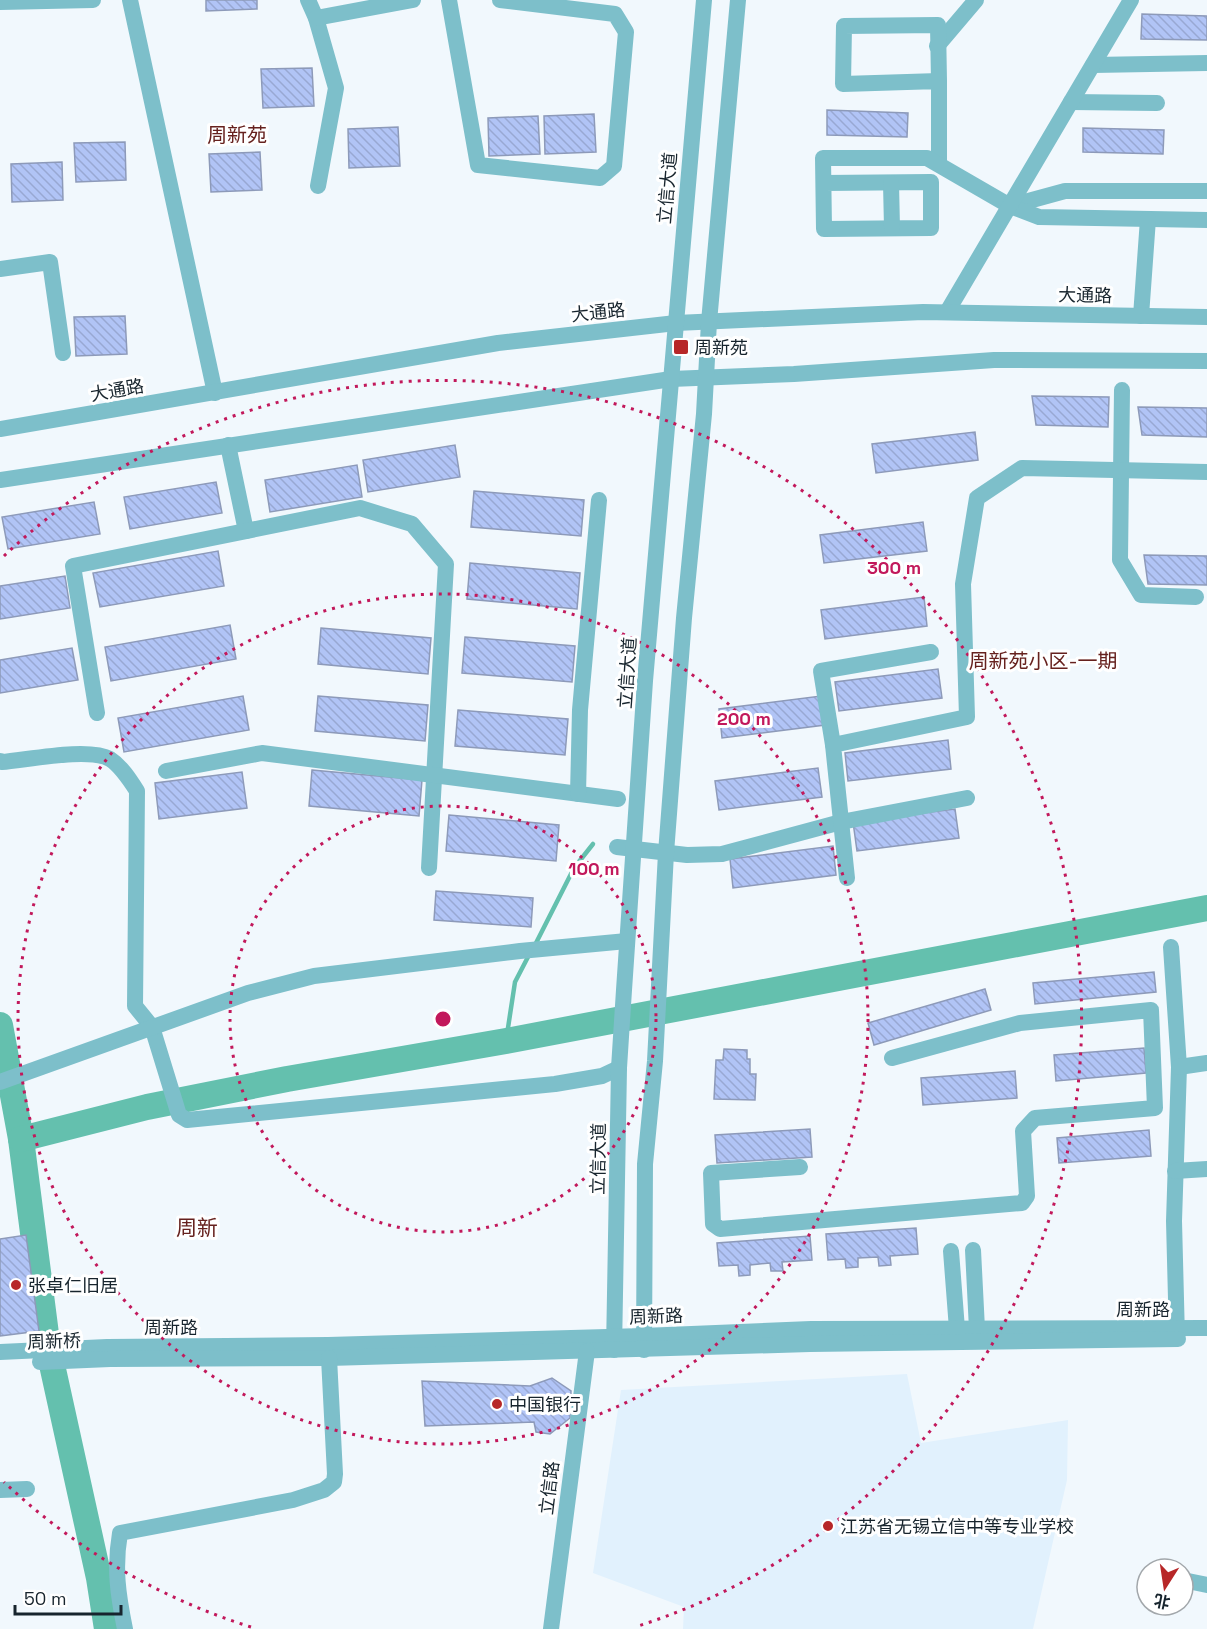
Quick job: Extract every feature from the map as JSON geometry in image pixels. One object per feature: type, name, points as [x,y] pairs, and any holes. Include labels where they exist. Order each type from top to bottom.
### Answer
[{"type":"street","points":[[0,2],[93,0]]},
{"type":"street","points":[[130,0],[215,393]]},
{"type":"street","points":[[308,0],[316,18],[336,88],[318,186]]},
{"type":"street","points":[[316,18],[413,0]]},
{"type":"street","points":[[449,0],[478,165],[600,178],[614,165],[626,32],[615,14],[500,0]]},
{"type":"street","name":"立信大道","points":[[614,1343],[619,1068],[627,940],[645,681],[704,0]]},
{"type":"street","points":[[644,1343],[645,1164],[655,1061],[666,854],[684,618],[738,0]]},
{"type":"street","points":[[938,45],[976,0]]},
{"type":"street","points":[[947,312],[1131,0]]},
{"type":"street","points":[[939,81],[843,84],[844,26],[938,25],[939,81],[939,164]]},
{"type":"street","points":[[1093,65],[1207,63]]},
{"type":"street","points":[[1071,102],[1156,103]]},
{"type":"street","points":[[824,183],[931,182],[930,228],[824,229],[823,158],[927,158],[1010,206],[1039,217],[1207,220]]},
{"type":"street","points":[[891,183],[892,228]]},
{"type":"street","points":[[1010,206],[1065,191],[1207,191]]},
{"type":"street","points":[[1141,316],[1148,219]]},
{"type":"street","points":[[0,269],[50,262],[63,353]]},
{"type":"street","name":"大通路","points":[[0,429],[498,342],[676,323],[947,312],[1207,317]]},
{"type":"street","points":[[0,480],[671,379],[794,374],[994,360],[1207,361]]},
{"type":"street","points":[[1122,390],[1120,560],[1141,595],[1196,597]]},
{"type":"street","points":[[228,446],[246,531]]},
{"type":"street","points":[[833,745],[967,717],[963,584],[977,498],[1022,468],[1207,472]]},
{"type":"street","points":[[578,794],[580,710],[599,500]]},
{"type":"street","points":[[98,713],[74,566],[360,508],[412,524],[446,564],[429,868]]},
{"type":"street","points":[[847,878],[833,745],[821,671],[931,652]]},
{"type":"street","points":[[0,760],[2,762],[85,753],[109,759],[128,777],[137,791],[135,1006],[152,1027],[179,1115],[187,1120],[555,1084],[602,1076],[619,1068]]},
{"type":"street","points":[[166,771],[262,753],[618,799]]},
{"type":"street","points":[[617,848],[666,854],[722,854],[841,822],[967,798]]},
{"type":"street","points":[[0,1082],[248,993],[314,976],[627,940]]},
{"type":"street","points":[[1171,947],[1179,1067],[1174,1221],[1177,1334]]},
{"type":"street","points":[[800,1167],[711,1173],[713,1224],[720,1229],[1022,1203],[1027,1196],[1023,1131],[1035,1118],[1155,1108],[1151,1010],[1020,1023],[892,1058]]},
{"type":"street","points":[[1179,1067],[1207,1063]]},
{"type":"street","points":[[1175,1171],[1207,1169]]},
{"type":"street","points":[[973,1250],[976,1329]]},
{"type":"street","points":[[951,1251],[957,1329]]},
{"type":"street","name":"周新路","points":[[108,1353],[328,1345],[810,1344],[1177,1334],[1207,1328]]},
{"type":"street","name":"周新路","points":[[644,1343],[811,1329],[976,1329],[1177,1334],[1207,1339]]},
{"type":"street","name":"周新路","points":[[108,1353],[329,1358],[587,1351],[614,1343]]},
{"type":"street","name":"立信路","points":[[551,1629],[587,1351]]},
{"type":"street","name":"周新桥","points":[[0,1352],[108,1353]]},
{"type":"street","name":"周新桥","points":[[0,1363],[108,1353]]},
{"type":"street","points":[[125,1629],[119,1596],[116,1558],[120,1533],[293,1500],[324,1490],[334,1482],[336,1474],[329,1358]]},
{"type":"street","points":[[0,1490],[27,1489]]},
{"type":"shaded area","name":"江苏省无锡立信中等专业学校","points":[[907,1374],[921,1443],[1068,1420],[1067,1480],[1033,1629],[683,1629],[684,1607],[593,1573],[621,1390]]},
{"type":"building","points":[[206,0],[257,0],[257,9],[206,11]]},
{"type":"building","points":[[1142,14],[1207,16],[1207,40],[1141,39]]},
{"type":"building","points":[[312,68],[314,106],[263,108],[261,69]]},
{"type":"building","points":[[827,110],[908,113],[907,137],[827,135]]},
{"type":"building","points":[[594,114],[596,152],[545,154],[544,116]]},
{"type":"building","points":[[538,116],[540,154],[489,156],[488,118]]},
{"type":"building","points":[[398,127],[400,166],[349,168],[348,129]]},
{"type":"building","points":[[1083,128],[1164,130],[1163,154],[1083,152]]},
{"type":"building","points":[[125,142],[126,180],[76,182],[74,143]]},
{"type":"building","points":[[260,152],[262,190],[211,192],[209,154]]},
{"type":"building","points":[[62,162],[63,200],[12,202],[11,164]]},
{"type":"building","points":[[125,316],[127,354],[76,356],[74,317]]},
{"type":"building","points":[[1032,396],[1109,397],[1108,427],[1036,425]]},
{"type":"building","points":[[1138,407],[1207,408],[1207,437],[1142,435]]},
{"type":"building","points":[[975,432],[978,460],[876,473],[872,444]]},
{"type":"building","points":[[455,445],[460,477],[368,492],[363,460]]},
{"type":"building","points":[[357,465],[362,497],[270,512],[265,480]]},
{"type":"building","points":[[216,482],[222,513],[130,529],[124,497]]},
{"type":"building","points":[[474,491],[584,500],[581,536],[471,527]]},
{"type":"building","points":[[94,502],[100,534],[8,549],[2,517]]},
{"type":"building","points":[[923,522],[927,551],[824,563],[820,535]]},
{"type":"building","points":[[218,551],[224,586],[100,607],[93,573]]},
{"type":"building","points":[[1144,555],[1207,556],[1207,585],[1148,584]]},
{"type":"building","points":[[470,563],[580,573],[577,609],[467,599]]},
{"type":"building","points":[[65,576],[70,608],[0,619],[0,586]]},
{"type":"building","points":[[924,597],[927,626],[825,639],[821,610]]},
{"type":"building","points":[[230,625],[236,659],[111,681],[105,647]]},
{"type":"building","points":[[321,628],[431,638],[428,674],[318,664]]},
{"type":"building","points":[[465,637],[575,646],[572,682],[462,673]]},
{"type":"building","points":[[72,648],[78,680],[0,693],[0,660]]},
{"type":"building","points":[[938,669],[942,698],[839,711],[835,682]]},
{"type":"building","points":[[243,696],[249,730],[124,752],[118,718]]},
{"type":"building","points":[[318,696],[428,705],[425,741],[315,731]]},
{"type":"building","points":[[821,696],[825,725],[722,738],[719,709]]},
{"type":"building","points":[[458,710],[568,719],[565,755],[455,746]]},
{"type":"building","points":[[948,740],[951,769],[848,781],[845,753]]},
{"type":"building","points":[[818,768],[822,797],[719,810],[715,781]]},
{"type":"building","points":[[312,770],[422,780],[419,816],[309,806]]},
{"type":"building","points":[[242,772],[247,808],[159,819],[155,783]]},
{"type":"building","points":[[955,809],[959,838],[857,851],[853,822]]},
{"type":"building","points":[[449,815],[559,825],[556,861],[446,851]]},
{"type":"building","points":[[833,846],[836,875],[733,888],[730,859]]},
{"type":"building","points":[[436,891],[533,898],[531,927],[434,920]]},
{"type":"building","points":[[1154,972],[1156,992],[1035,1004],[1033,983]]},
{"type":"building","points":[[985,989],[991,1010],[874,1045],[868,1023]]},
{"type":"building","points":[[1144,1048],[1146,1073],[1056,1081],[1054,1055]]},
{"type":"building","points":[[724,1049],[747,1050],[747,1059],[750,1059],[750,1074],[756,1074],[755,1100],[714,1099],[716,1060],[723,1060]]},
{"type":"building","points":[[1015,1071],[1017,1098],[923,1105],[921,1078]]},
{"type":"building","points":[[810,1129],[812,1157],[717,1163],[715,1135]]},
{"type":"building","points":[[1149,1130],[1151,1156],[1059,1163],[1057,1138]]},
{"type":"building","points":[[916,1228],[918,1254],[890,1256],[891,1265],[879,1266],[878,1257],[858,1258],[858,1267],[846,1268],[845,1259],[828,1260],[826,1234]]},
{"type":"building","name":"张卓仁旧居","points":[[26,1235],[39,1331],[0,1336],[0,1239]]},
{"type":"building","points":[[810,1236],[812,1260],[782,1262],[783,1271],[771,1271],[770,1263],[750,1265],[750,1275],[739,1276],[738,1265],[719,1266],[717,1243]]},
{"type":"building","name":"中国银行","points":[[552,1378],[571,1391],[570,1418],[550,1434],[536,1432],[534,1422],[425,1426],[422,1381],[530,1386]]},
{"type":"waterway","points":[[535,945],[574,868],[593,844]]},
{"type":"waterway","points":[[21,1139],[147,1107],[287,1079],[506,1041],[1207,908]]},
{"type":"waterway","points":[[506,1041],[515,982],[529,955]]},
{"type":"waterway","points":[[0,1025],[21,1139],[47,1342],[99,1578],[107,1629]]},
{"type":"place","name":"周新苑","points":[[681,347]]},
{"type":"place","name":"张卓仁旧居","points":[[16,1285]]},
{"type":"place","name":"中国银行","points":[[497,1404]]},
{"type":"place","name":"江苏省无锡立信中等专业学校","points":[[828,1526]]},
{"type":"district","name":"周新苑","points":[[237,135]]},
{"type":"district","name":"周新苑小区-一期","points":[[1043,661]]},
{"type":"district","name":"周新","points":[[197,1227]]}]
